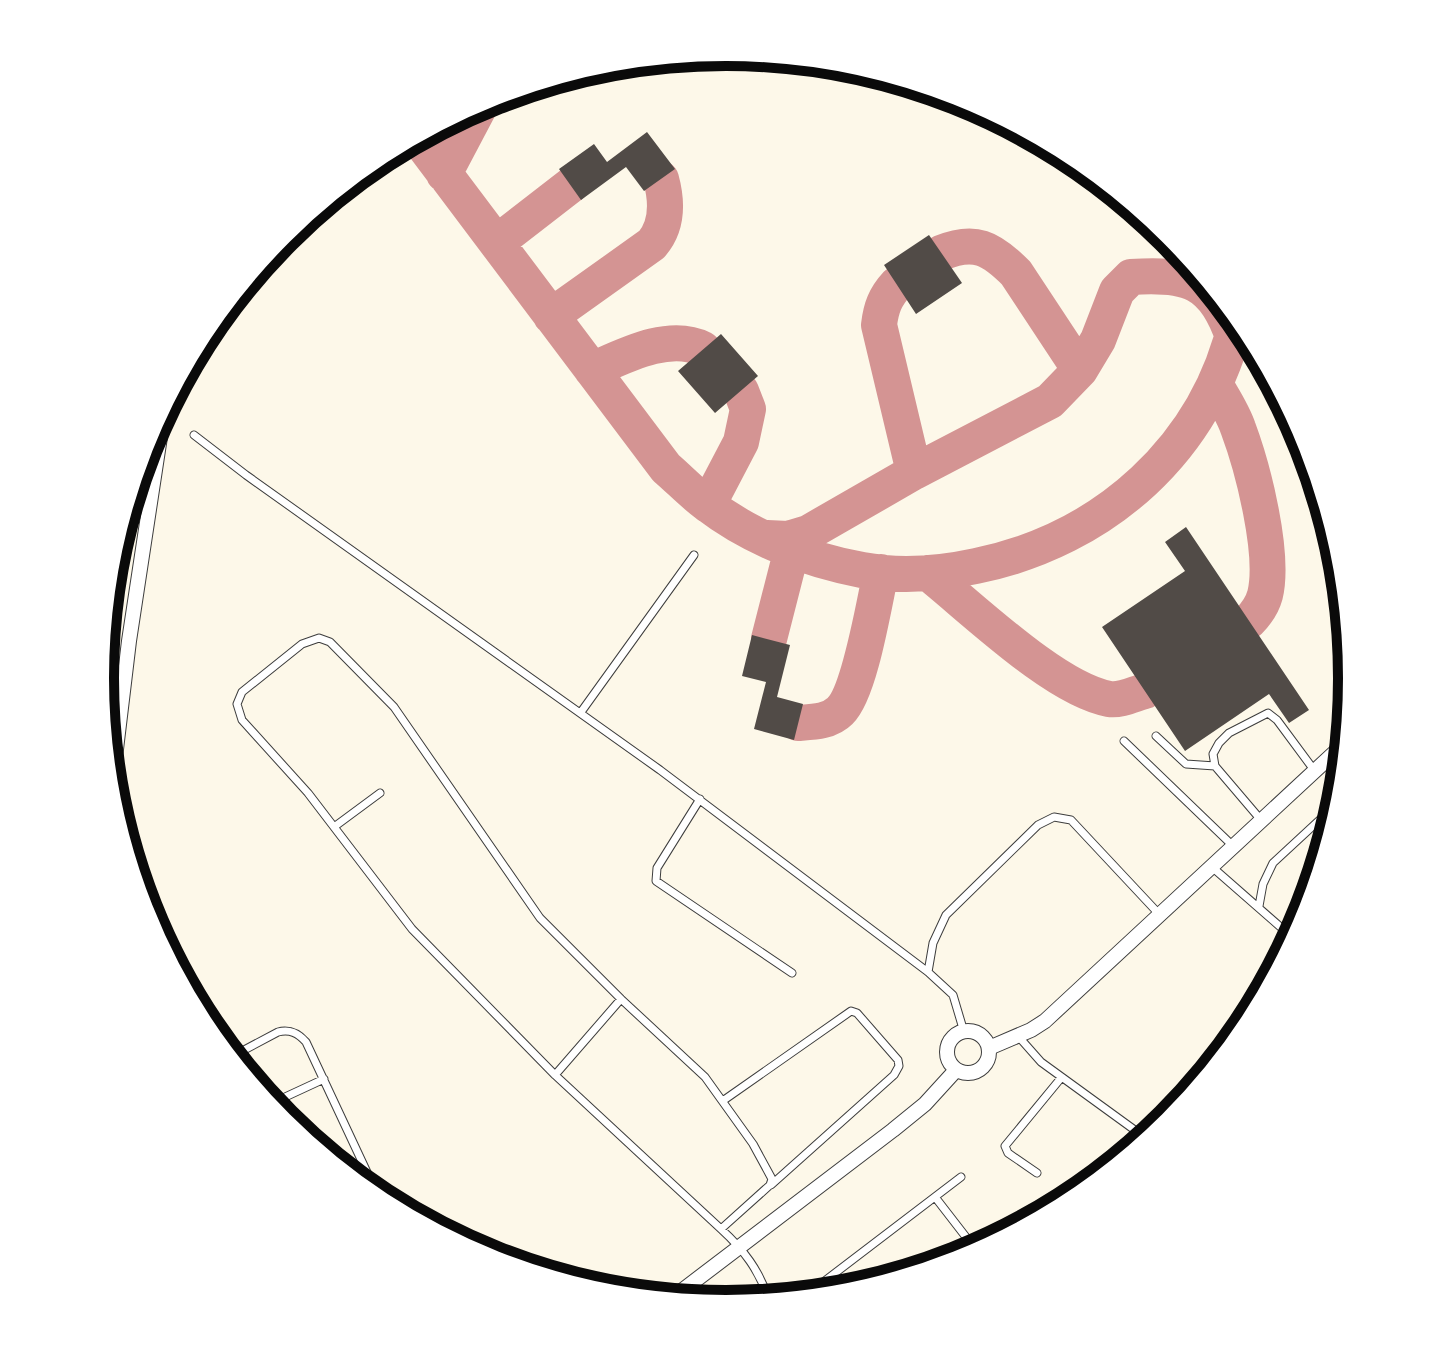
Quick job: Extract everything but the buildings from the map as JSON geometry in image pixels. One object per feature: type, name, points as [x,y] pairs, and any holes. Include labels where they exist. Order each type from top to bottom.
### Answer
[{"type":"street","points":[[117,740],[158,452]]},
{"type":"street","points":[[989,1048],[1045,1021],[1334,753]]},
{"type":"street","points":[[964,1032],[980,1035],[989,1048],[989,1057],[980,1070],[972,1073],[956,1070],[948,1056],[948,1048],[957,1035],[964,1032]]},
{"type":"street","points":[[684,1289],[893,1130],[925,1104],[956,1070]]},
{"type":"lane","points":[[194,435],[700,799],[928,972],[953,995],[964,1032]]},
{"type":"lane","points":[[581,712],[694,555]]},
{"type":"lane","points":[[764,1289],[752,1260],[740,1246],[555,1075],[412,929],[308,793],[242,720],[237,704],[242,692],[302,644],[319,638],[330,642],[394,707],[540,918],[705,1077],[724,1100],[771,1174],[770,1185]]},
{"type":"lane","points":[[1261,820],[1215,766],[1213,754],[1229,733],[1268,713],[1277,720],[1314,770]]},
{"type":"lane","points":[[1156,736],[1186,764],[1215,766]]},
{"type":"lane","points":[[1124,741],[1232,845]]},
{"type":"lane","points":[[334,827],[380,793]]},
{"type":"lane","points":[[700,799],[657,868],[655,878],[792,973]]},
{"type":"lane","points":[[928,972],[933,943],[946,915],[1038,825],[1054,817],[1071,820],[1159,914]]},
{"type":"lane","points":[[1259,906],[1263,884],[1273,863],[1321,819]]},
{"type":"lane","points":[[1211,866],[1284,929]]},
{"type":"lane","points":[[555,1075],[621,999]]},
{"type":"lane","points":[[721,1229],[894,1075],[899,1066],[898,1060],[857,1013],[851,1011],[724,1100]]},
{"type":"lane","points":[[241,1052],[286,1030],[299,1034],[306,1042],[368,1174]]},
{"type":"lane","points":[[1018,1036],[1041,1062],[1137,1132]]},
{"type":"lane","points":[[1037,1173],[1008,1153],[1005,1146],[1061,1078]]},
{"type":"lane","points":[[282,1099],[324,1079]]},
{"type":"lane","points":[[824,1282],[961,1177]]},
{"type":"lane","points":[[935,1197],[968,1240]]},
{"type":"taxiway","points":[[444,174],[472,122]]},
{"type":"taxiway","points":[[424,146],[666,468],[702,500],[742,527],[801,554],[842,566],[876,572],[934,573],[1023,553],[1067,535],[1107,510],[1144,481],[1175,447],[1202,408],[1223,365],[1232,334]]},
{"type":"taxiway","points":[[551,316],[652,244],[661,229],[665,213],[661,179]]},
{"type":"taxiway","points":[[500,240],[571,185]]},
{"type":"taxiway","points":[[941,253],[973,247],[999,257],[1016,273],[1080,370]]},
{"type":"taxiway","points":[[767,538],[788,539],[808,533],[914,472],[1050,401],[1080,370],[1098,340],[1117,291],[1131,277],[1168,277],[1194,283]]},
{"type":"taxiway","points":[[897,284],[884,303],[879,325],[914,472]]},
{"type":"taxiway","points":[[1232,333],[1233,337]]},
{"type":"taxiway","points":[[592,370],[661,344],[690,344],[703,349]]},
{"type":"taxiway","points":[[1215,384],[1244,445],[1265,535],[1265,595],[1249,621]]},
{"type":"taxiway","points":[[708,505],[741,442],[748,409],[741,391]]},
{"type":"taxiway","points":[[769,639],[792,549]]},
{"type":"taxiway","points":[[798,723],[831,717],[847,701],[860,667],[881,572]]},
{"type":"taxiway","points":[[928,573],[1015,646],[1064,680],[1109,699],[1145,691]]}]
